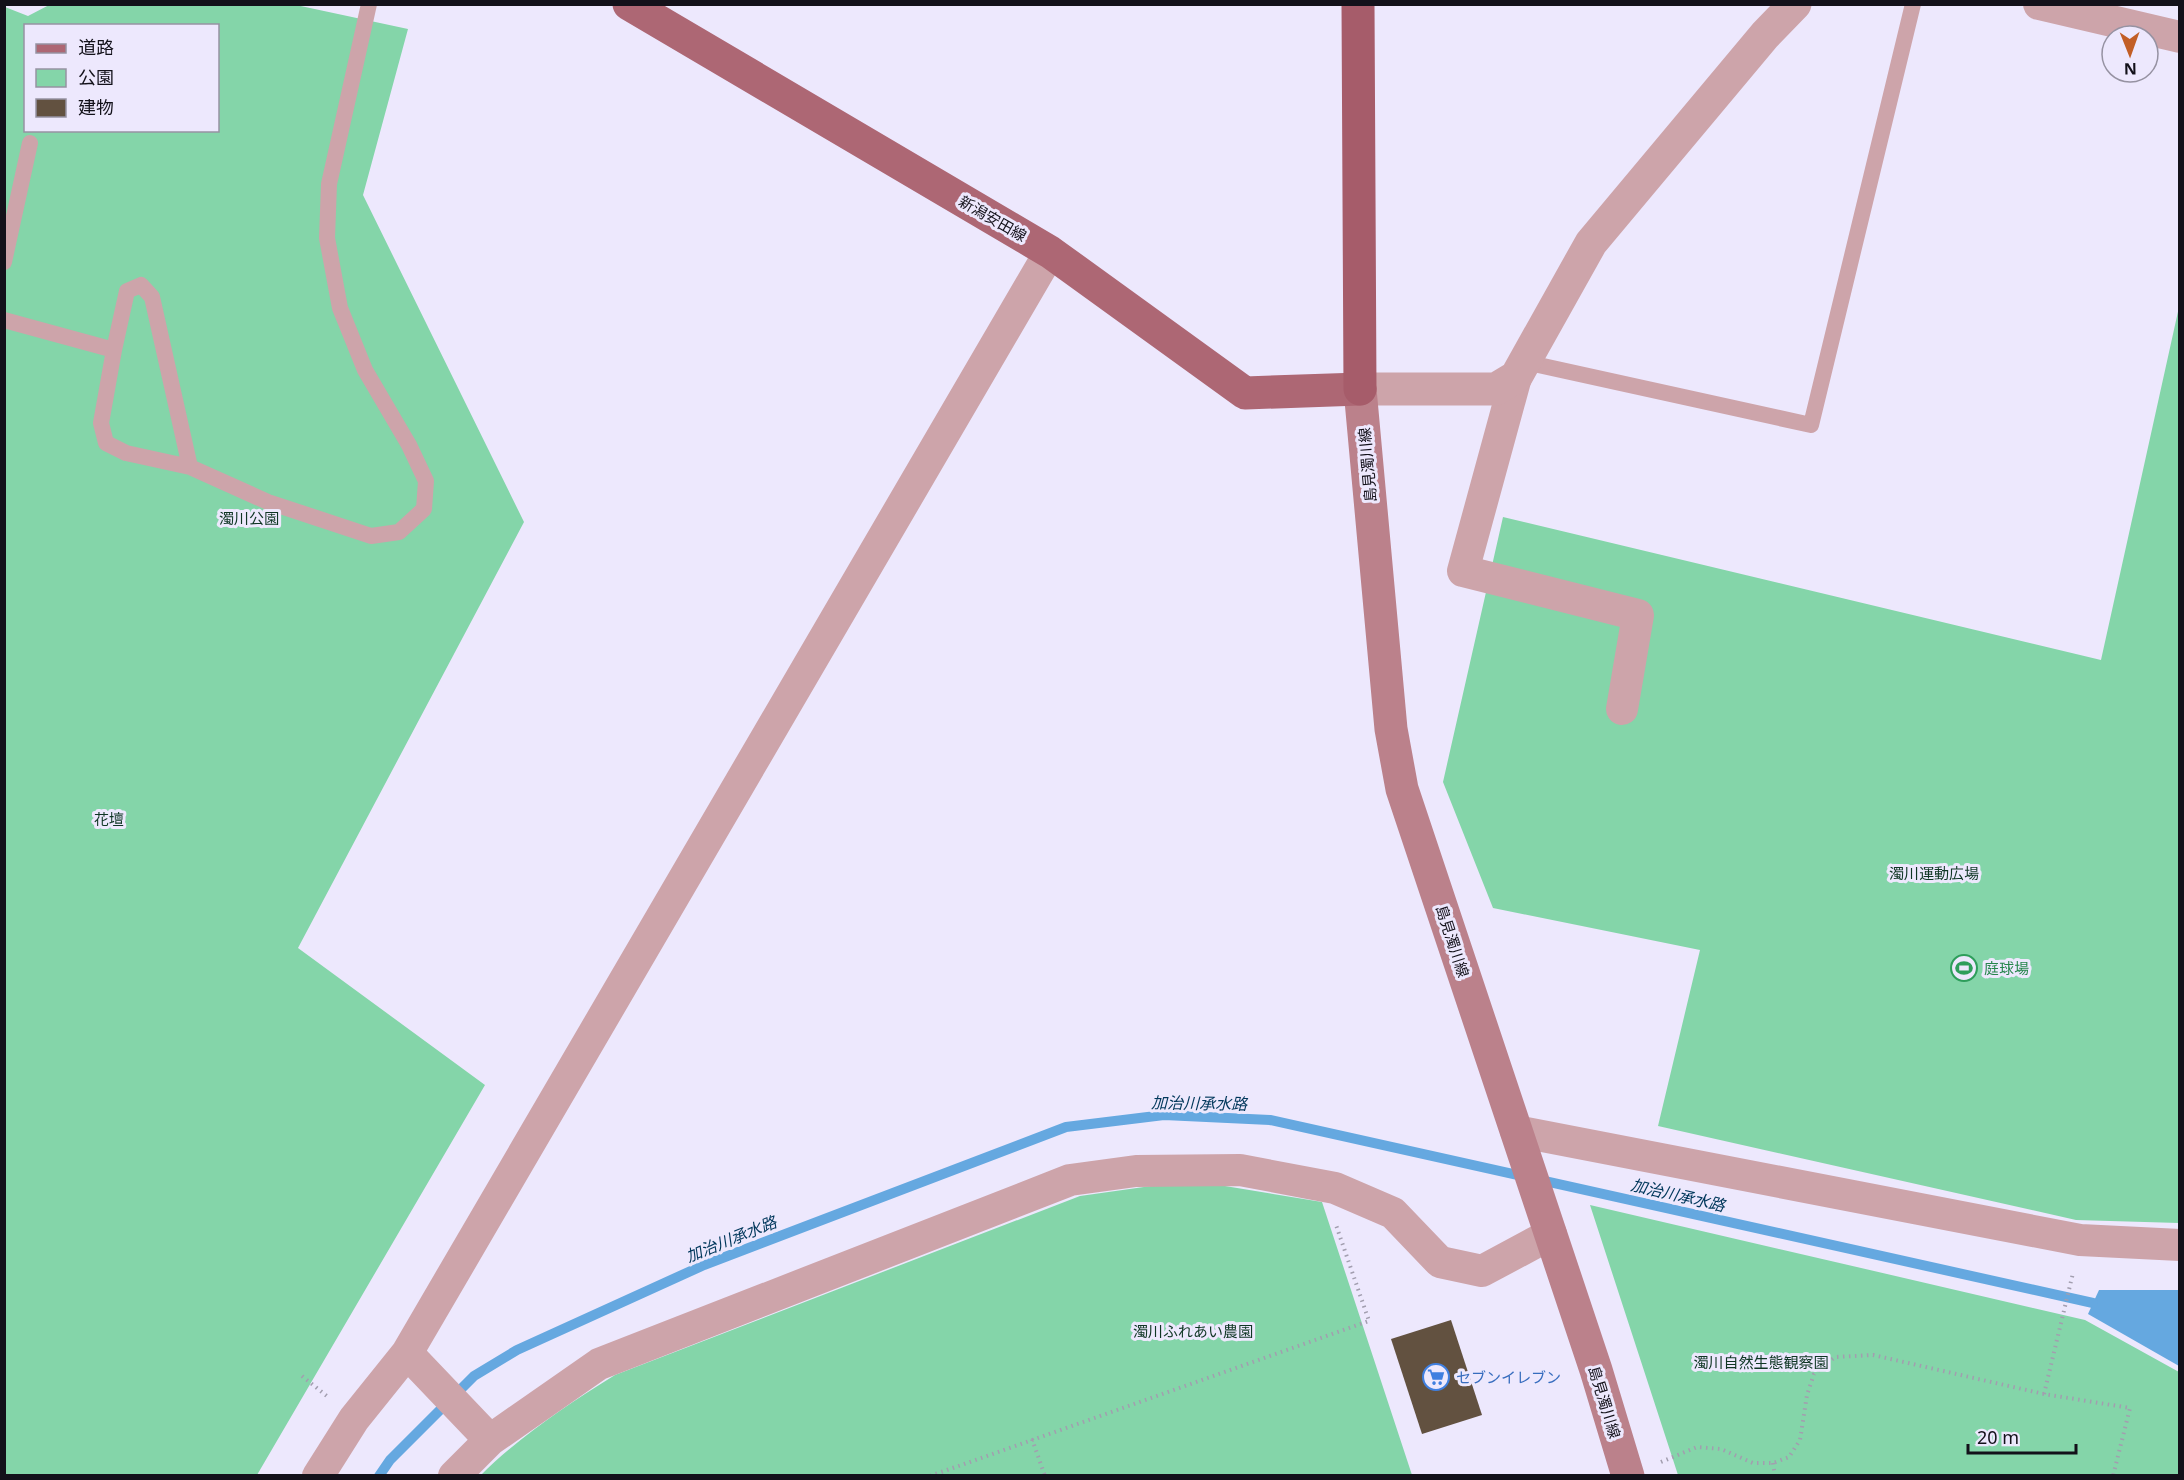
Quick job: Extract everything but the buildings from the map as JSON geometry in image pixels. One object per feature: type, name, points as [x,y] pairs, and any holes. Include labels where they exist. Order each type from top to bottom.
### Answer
[{"type":"highway","points":[[1358,4],[1360,389]]},
{"type":"main road","name":"新潟安田線","points":[[629,4],[1050,252],[1245,393],[1360,389]]},
{"type":"main road","name":"島見濁川線","points":[[1360,389],[1391,729],[1402,789],[1596,1370],[1641,1471]]},
{"type":"street","points":[[1622,709],[1638,615],[1463,571],[1521,370],[1591,243],[1765,35],[1795,4]]},
{"type":"street","points":[[2039,4],[2180,37]]},
{"type":"street","points":[[318,1476],[354,1419],[407,1353],[1050,252]]},
{"type":"street","points":[[1360,389],[1496,389],[1521,370]]},
{"type":"street","points":[[1516,1131],[2080,1240],[2180,1245]]},
{"type":"street","points":[[454,1476],[490,1440],[599,1364],[1070,1180],[1136,1171],[1240,1170],[1335,1188],[1393,1213],[1440,1262],[1482,1271],[1551,1234]]},
{"type":"street","points":[[407,1353],[490,1440]]},
{"type":"lane","points":[[190,467],[152,297],[141,285],[128,291],[114,350],[101,423],[106,443],[126,453],[190,467],[268,502],[371,536],[399,532],[424,508],[426,481],[410,446],[365,370],[340,308],[327,238],[329,184],[369,4]]},
{"type":"lane","points":[[1521,370],[1811,425],[1913,4]]},
{"type":"lane","points":[[4,262],[30,143]]},
{"type":"lane","points":[[4,320],[114,350]]},
{"type":"path","points":[[930,1476],[1369,1321],[1336,1227],[1335,1188]]},
{"type":"path","points":[[2044,1394],[2080,1240]]},
{"type":"path","points":[[1641,1471],[1696,1447],[1721,1449],[1753,1463],[1773,1463],[1788,1457],[1800,1440],[1807,1395],[1814,1374],[1835,1357],[1873,1355],[2044,1394],[2130,1408],[2113,1476]]},
{"type":"path","points":[[1032,1439],[1045,1476]]},
{"type":"path","points":[[1773,1463],[1775,1476]]},
{"type":"green space","name":"濁川公園","points":[[51,4],[296,5],[408,29],[363,195],[524,522],[298,948],[485,1085],[257,1475],[5,1475],[5,7],[28,16]]},
{"type":"green space","name":"濁川運動広場","points":[[2179,307],[2179,1223],[2076,1220],[1658,1126],[1700,950],[1493,908],[1443,782],[1503,517],[2101,660]]},
{"type":"green space","name":"濁川ふれあい農園","points":[[1158,1185],[1225,1186],[1322,1202],[1412,1475],[480,1476],[544,1422],[615,1375],[1080,1196]]},
{"type":"green space","name":"濁川自然生態観察園","points":[[1590,1205],[2085,1320],[2179,1372],[2179,1475],[1678,1475]]},
{"type":"water","points":[[2099,1290],[2179,1290],[2179,1366],[2088,1314]]},
{"type":"waterway","name":"加治川承水路","points":[[379,1476],[390,1460],[474,1376],[517,1350],[704,1265],[1066,1127],[1164,1115],[1270,1120],[2093,1303]]},
{"type":"place","name":"庭球場","points":[[1964,968]]},
{"type":"place","name":"セブンイレブン","points":[[1436,1377]]},
{"type":"park label","name":"花壇","points":[[109,819]]}]
